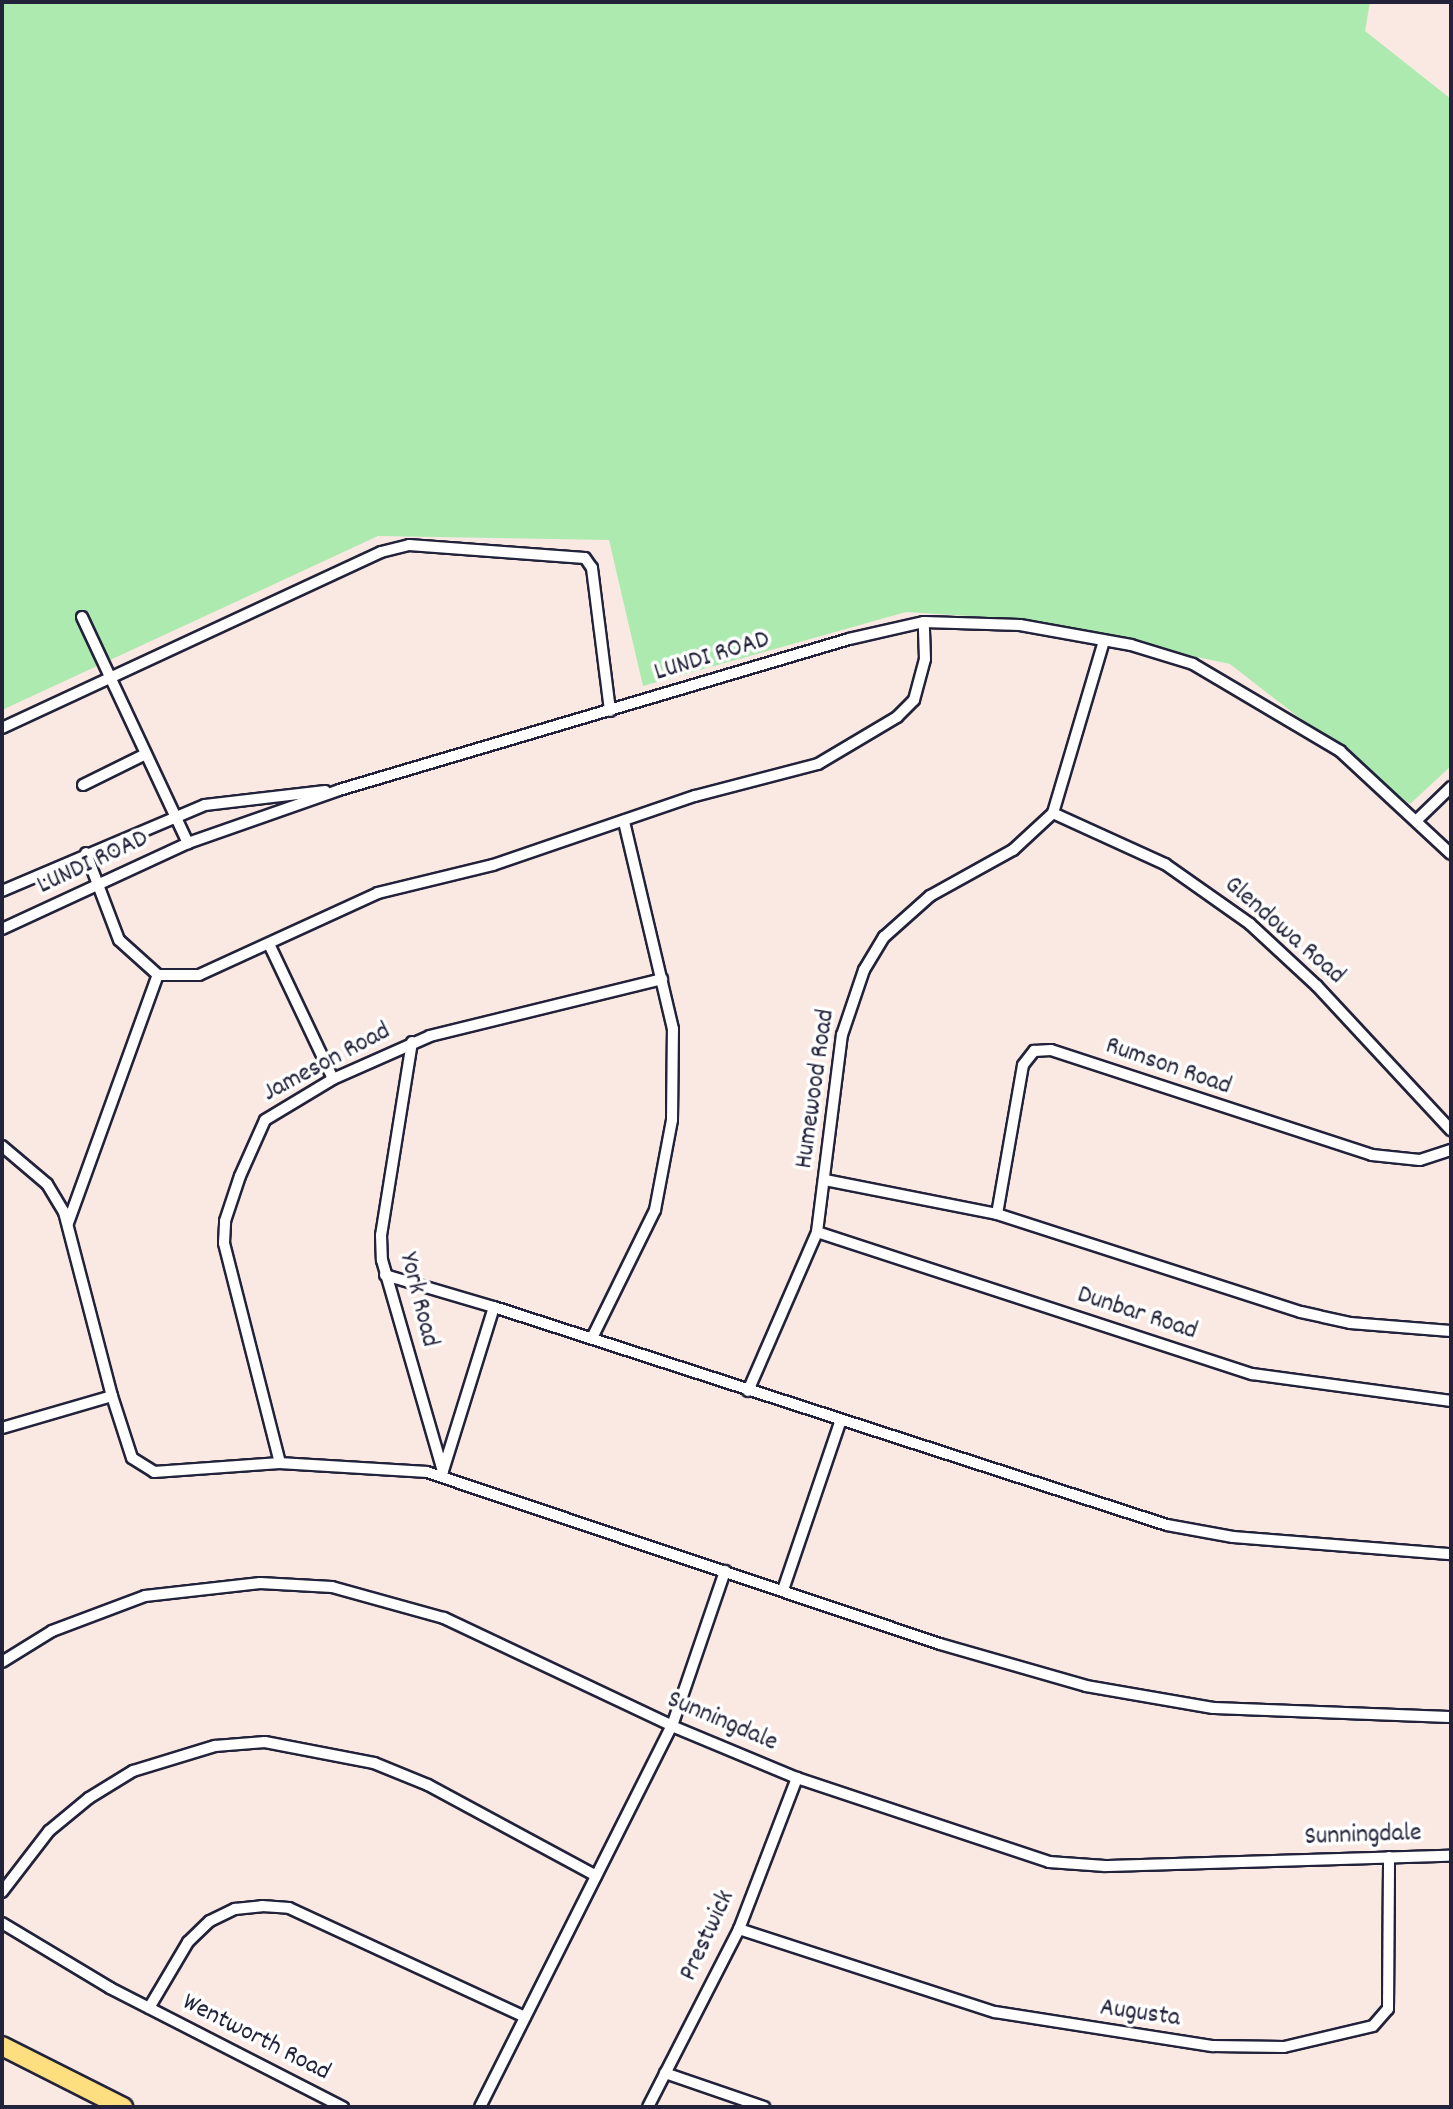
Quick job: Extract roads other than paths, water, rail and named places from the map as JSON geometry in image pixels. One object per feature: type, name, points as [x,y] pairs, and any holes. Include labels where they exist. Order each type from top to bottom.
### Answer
[{"type":"highway","points":[[2,2046],[123,2107]]},
{"type":"street","points":[[2,728],[392,547],[511,549],[580,555],[592,568],[610,711]]},
{"type":"street","points":[[82,617],[188,843]]},
{"type":"street","points":[[86,853],[119,940],[158,975],[199,975],[378,893],[493,865],[624,821],[818,764],[897,717],[919,689],[924,622]]},
{"type":"street","name":"LUNDI ROAD","points":[[2,929],[188,843],[339,790],[849,639],[924,622],[1020,625],[1166,654],[1258,698],[1340,751],[1418,819],[1451,854]]},
{"type":"street","points":[[1053,813],[1104,641]]},
{"type":"street","points":[[83,785],[146,754]]},
{"type":"street","points":[[1418,819],[1451,787]]},
{"type":"street","name":"LUNDI ROAD","points":[[2,891],[175,815],[240,798],[339,790]]},
{"type":"street","name":"Glendowa Road","points":[[1053,813],[1165,864],[1250,924],[1317,986],[1451,1130]]},
{"type":"street","name":"Humewood Road","points":[[748,1391],[817,1232],[847,1014],[884,937],[930,896],[1013,850],[1053,813]]},
{"type":"street","points":[[592,1338],[655,1210],[665,1169],[675,1071],[662,979],[624,821]]},
{"type":"street","points":[[269,944],[333,1079]]},
{"type":"street","points":[[68,1223],[158,975]]},
{"type":"street","name":"Jameson Road","points":[[280,1463],[229,1270],[225,1221],[265,1120],[333,1079],[412,1042],[662,979]]},
{"type":"street","name":"York Road","points":[[412,1042],[381,1235],[385,1275],[441,1473]]},
{"type":"street","name":"Rumson Road","points":[[997,1214],[1023,1065],[1034,1051],[1051,1050],[1372,1155],[1420,1160],[1451,1150]]},
{"type":"street","points":[[2,1146],[47,1184],[68,1223],[112,1396],[132,1458],[142,1468],[154,1472],[280,1463],[441,1473],[940,1644],[1154,1701],[1338,1715],[1451,1717]]},
{"type":"street","points":[[825,1180],[997,1214],[1301,1312],[1350,1323],[1451,1331]]},
{"type":"street","name":"Dunbar Road","points":[[817,1232],[1252,1374],[1451,1401]]},
{"type":"street","points":[[385,1275],[592,1338],[840,1423],[1167,1525],[1233,1537],[1451,1554]]},
{"type":"street","points":[[441,1473],[494,1307]]},
{"type":"street","points":[[2,1428],[112,1396]]},
{"type":"street","points":[[783,1590],[840,1423]]},
{"type":"street","points":[[480,2107],[672,1726],[725,1571]]},
{"type":"street","name":"Sunningdale","points":[[2,1662],[95,1611],[145,1596],[260,1583],[332,1587],[444,1618],[672,1726],[797,1778],[1049,1862],[1076,1867],[1451,1856]]},
{"type":"street","points":[[2,1892],[49,1831],[133,1771],[215,1746],[265,1742],[311,1747],[401,1774],[596,1876]]},
{"type":"street","name":"Prestwick","points":[[648,2107],[739,1929],[797,1778]]},
{"type":"street","name":"Augusta","points":[[739,1929],[995,2012],[1198,2044],[1284,2047],[1373,2026],[1388,2009],[1389,1857]]},
{"type":"street","points":[[149,2008],[188,1942],[210,1921],[235,1909],[262,1906],[289,1908],[525,2017]]},
{"type":"street","name":"Wentworth Road","points":[[2,1923],[149,2008],[343,2107]]},
{"type":"street","points":[[665,2073],[764,2107]]}]
